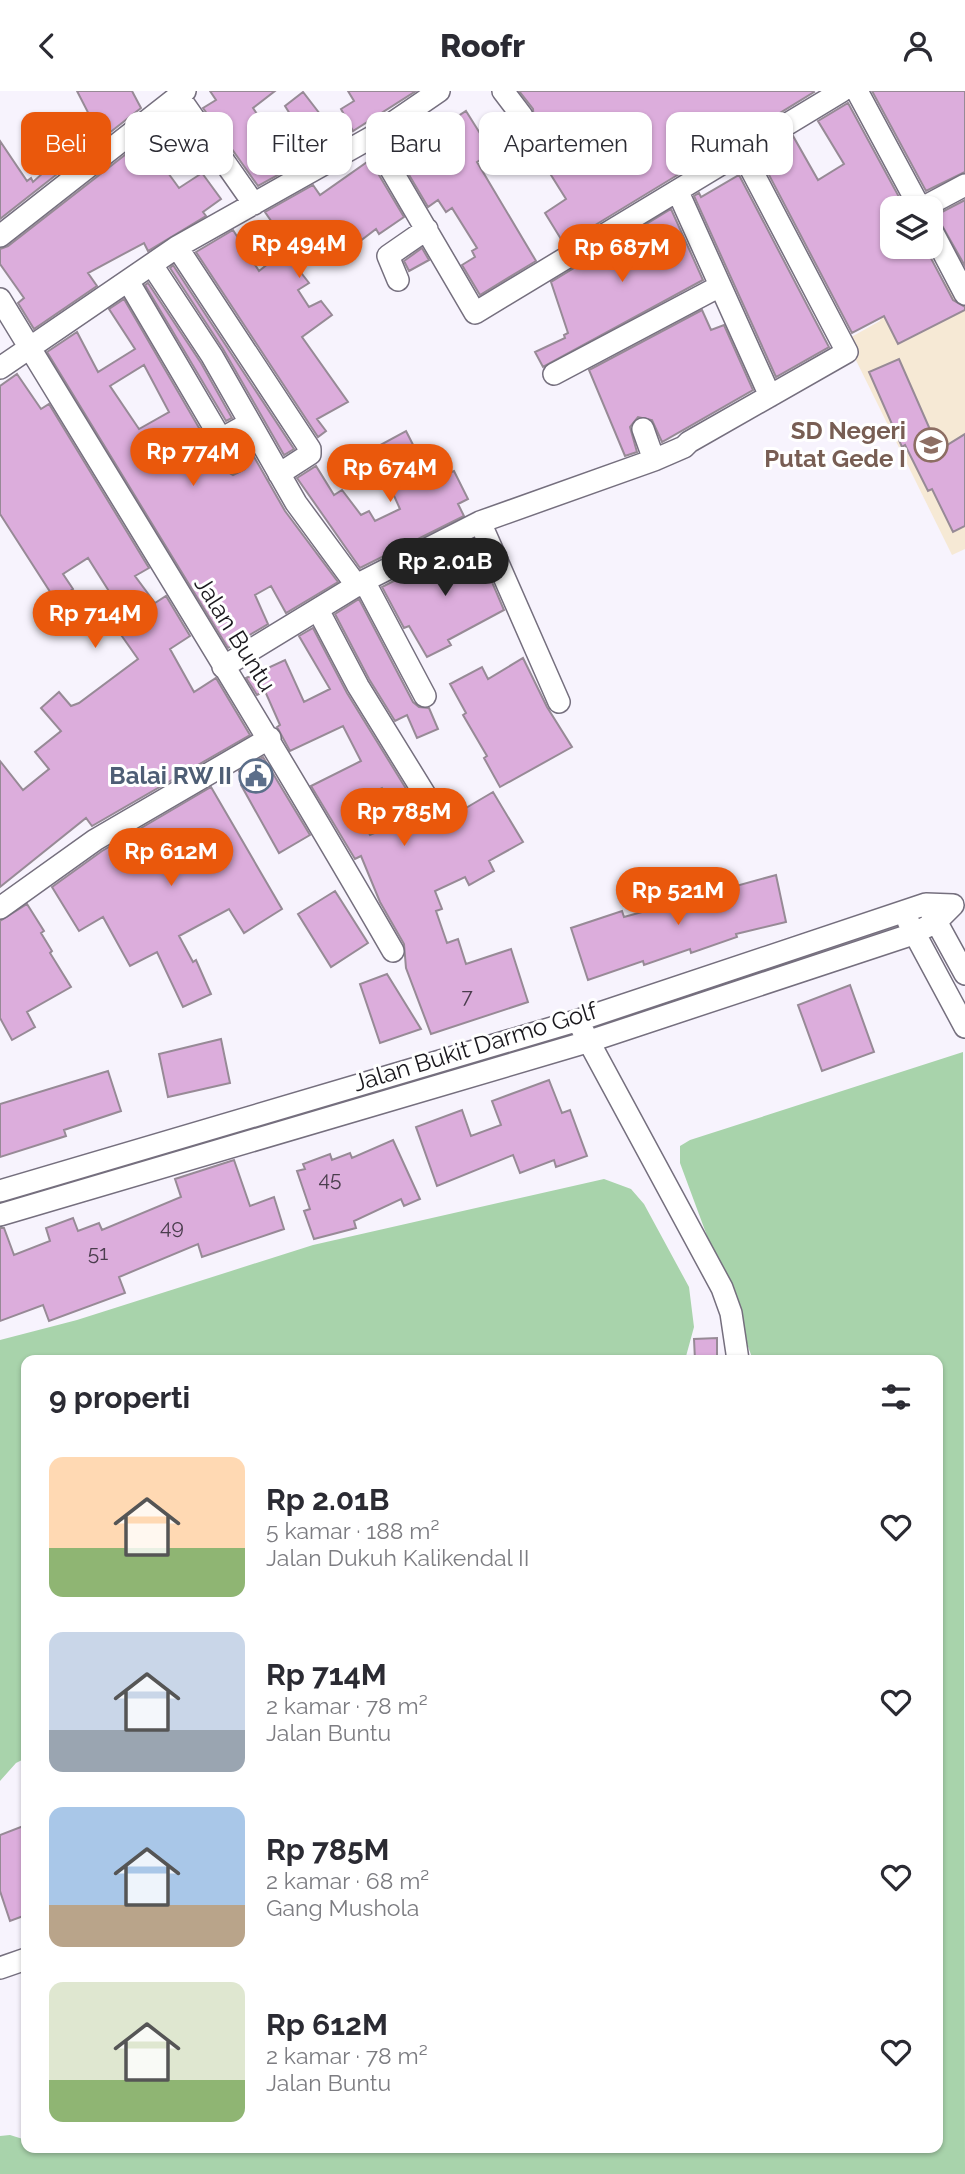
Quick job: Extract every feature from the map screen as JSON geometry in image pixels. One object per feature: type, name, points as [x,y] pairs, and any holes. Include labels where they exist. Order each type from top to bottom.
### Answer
[{"type":"street","points":[[408,112],[439,91]]},
{"type":"street","points":[[503,91],[519,112]]},
{"type":"street","points":[[793,121],[842,91]]},
{"type":"street","points":[[857,91],[914,196]]},
{"type":"street","points":[[0,236],[182,94],[254,204]]},
{"type":"street","points":[[0,368],[177,247],[366,140]]},
{"type":"street","points":[[395,175],[471,310],[480,312],[705,175]]},
{"type":"street","points":[[223,667],[361,583],[480,522],[684,447],[847,352],[754,175]]},
{"type":"street","points":[[943,196],[965,185]]},
{"type":"street","points":[[678,192],[770,396]]},
{"type":"street","points":[[398,280],[388,256],[427,229]]},
{"type":"street","points":[[177,247],[310,449],[310,454],[279,474]]},
{"type":"street","points":[[943,249],[963,283]]},
{"type":"street","points":[[152,265],[212,356],[296,503],[361,583],[425,696]]},
{"type":"street","points":[[128,281],[234,462]]},
{"type":"street","points":[[554,374],[720,286]]},
{"type":"street","name":"Jalan Buntu","points":[[0,299],[223,667],[270,738],[393,951]]},
{"type":"street","points":[[221,439],[250,423]]},
{"type":"street","points":[[643,429],[654,460]]},
{"type":"street","points":[[480,522],[559,702]]},
{"type":"street","points":[[318,610],[358,686],[437,814]]},
{"type":"street","points":[[0,908],[95,840],[270,738]]},
{"type":"street","name":"Jalan Bukit Darmo Golf","points":[[0,1191],[579,1020],[903,912],[931,913],[959,901]]},
{"type":"street","points":[[903,912],[965,1027]]},
{"type":"street","points":[[931,913],[965,974]]},
{"type":"street","name":"Jalan Bukit Darmo Golf","points":[[0,1215],[587,1042],[913,934],[931,913]]},
{"type":"street","points":[[579,1020],[587,1042],[710,1261],[731,1313],[737,1355]]},
{"type":"street","points":[[0,1968],[21,1961]]},
{"type":"shaded area","name":"SD Negeri Putat Gede I","points":[[951,281],[965,308],[965,549],[952,555],[846,340],[880,321],[881,316]]},
{"type":"green space","points":[[963,1052],[965,2174],[0,2174],[0,2136],[10,2135],[21,2138],[21,2153],[943,2153],[943,1355],[751,1355],[680,1163],[680,1146],[690,1140]]},
{"type":"green space","points":[[604,1179],[631,1189],[644,1204],[689,1287],[694,1327],[686,1355],[21,1355],[21,1760],[0,1781],[0,1340],[77,1320],[313,1245]]},
{"type":"building","points":[[77,91],[132,91],[141,108],[136,112],[125,112],[125,121],[111,132],[111,112],[88,112]]},
{"type":"building","points":[[210,91],[275,91],[253,108],[256,112],[247,112],[247,170],[233,151],[233,112],[206,112],[203,108],[216,100]]},
{"type":"building","points":[[348,91],[416,91],[383,112],[366,112],[366,123],[353,131],[352,112],[343,112],[341,109],[354,101]]},
{"type":"building","points":[[519,91],[814,92],[782,112],[666,112],[666,175],[677,175],[564,244],[545,213],[566,199],[551,175],[652,175],[652,112],[533,112]]},
{"type":"building","points":[[872,91],[965,91],[965,172],[926,191]]},
{"type":"building","points":[[303,92],[318,112],[289,112],[285,106]]},
{"type":"building","points":[[848,103],[898,196],[880,196],[880,259],[931,259],[953,300],[965,307],[965,310],[898,344],[884,316],[852,333],[769,175],[793,175],[793,136],[818,180],[844,164],[818,121]]},
{"type":"building","points":[[464,112],[479,132],[479,175],[485,175],[536,261],[480,295],[462,265],[475,257],[472,251],[477,248],[452,208],[446,212],[438,200],[428,207],[409,175],[465,175]]},
{"type":"building","points":[[0,141],[21,175],[27,181],[31,178],[33,182],[41,175],[56,175],[0,219]]},
{"type":"building","points":[[125,155],[125,175],[170,175],[179,188],[199,175],[203,175],[221,199],[203,212],[206,216],[148,251],[144,243],[88,273],[97,286],[34,329],[18,303],[24,298],[0,264],[0,249],[8,246],[99,175],[111,175],[111,166]]},
{"type":"building","points":[[366,163],[366,175],[379,175],[404,217],[379,234],[376,229],[351,248],[340,233],[295,265],[309,283],[298,290],[309,307],[321,301],[332,315],[302,337],[348,402],[317,419],[326,431],[318,437],[196,252],[233,230],[259,271],[289,247],[265,212],[313,185],[320,195]]},
{"type":"building","points":[[250,175],[278,175],[258,186]]},
{"type":"building","points":[[739,175],[829,347],[776,377],[694,196],[699,193],[701,197]]},
{"type":"building","points":[[965,200],[965,266],[943,227],[943,211]]},
{"type":"building","points":[[671,209],[703,280],[543,367],[535,352],[565,338],[564,335],[568,333],[551,282]]},
{"type":"building","points":[[422,248],[429,260],[409,271],[404,261]]},
{"type":"building","points":[[173,265],[294,449],[284,455],[223,349],[170,268]]},
{"type":"building","points":[[148,283],[201,363],[232,418],[226,421],[145,285]]},
{"type":"building","points":[[124,299],[223,469],[233,475],[245,469],[247,461],[239,444],[245,441],[285,511],[338,582],[286,613],[271,586],[255,595],[268,624],[228,648],[47,352],[77,332],[98,372],[135,349],[109,309]],"holes":[[[144,365],[169,412],[139,429],[110,386]]]},
{"type":"building","points":[[702,310],[711,330],[724,325],[753,390],[662,442],[652,420],[638,417],[630,427],[637,452],[625,456],[589,370]]},
{"type":"building","points":[[899,359],[939,450],[965,434],[965,526],[953,532],[932,489],[928,491],[905,445],[902,447],[869,372]]},
{"type":"building","points":[[17,374],[41,409],[49,404],[149,568],[135,576],[155,603],[166,596],[190,636],[170,649],[194,692],[216,678],[250,735],[92,826],[86,818],[0,887],[0,761],[23,790],[49,769],[35,752],[61,731],[41,708],[59,692],[71,706],[79,703],[138,659],[100,605],[112,596],[88,558],[63,574],[73,589],[56,601],[0,514],[0,386]]},
{"type":"building","points":[[406,431],[431,480],[454,471],[468,499],[458,504],[464,516],[360,568],[297,478],[316,466],[334,495],[342,490],[361,515],[369,511],[375,521],[400,509],[373,449]]},
{"type":"building","points":[[474,540],[504,610],[448,640],[451,645],[427,657],[409,626],[404,628],[382,587]]},
{"type":"building","points":[[359,599],[413,702],[419,707],[429,708],[438,729],[417,738],[407,715],[395,721],[369,679],[335,614]]},
{"type":"building","points":[[313,628],[347,693],[426,821],[437,827],[443,825],[449,818],[493,792],[523,842],[489,861],[494,871],[469,885],[465,877],[435,891],[442,909],[436,911],[447,943],[458,939],[466,964],[511,949],[528,1002],[431,1034],[406,968],[404,944],[380,902],[361,856],[355,859],[311,786],[361,761],[343,726],[290,751],[277,727],[280,725],[265,691],[257,695],[246,678],[285,660],[304,702],[330,689],[299,636]],"holes":[[[382,788],[402,821],[370,835],[354,803]]]},
{"type":"building","points":[[523,658],[547,707],[572,747],[500,787],[450,684],[482,667],[488,679]]},
{"type":"building","points":[[263,757],[310,835],[279,853],[241,785],[245,782],[239,771]]},
{"type":"building","points":[[211,787],[282,909],[244,933],[229,909],[179,936],[193,962],[196,960],[211,994],[183,1007],[157,952],[130,966],[103,917],[79,931],[52,887],[102,851]]},
{"type":"building","points":[[776,875],[786,922],[736,934],[737,937],[691,953],[690,949],[644,965],[643,961],[588,980],[571,928],[622,911],[624,917]]},
{"type":"building","points":[[335,891],[368,943],[331,967],[298,914]]},
{"type":"building","points":[[27,904],[44,931],[41,933],[52,951],[50,953],[71,987],[27,1012],[35,1027],[12,1040],[0,1018],[0,921]]},
{"type":"building","points":[[387,974],[421,1029],[380,1043],[360,984]]},
{"type":"building","points":[[850,985],[874,1052],[822,1071],[798,1005]]},
{"type":"building","points":[[221,1039],[230,1083],[168,1097],[159,1054]]},
{"type":"building","points":[[108,1071],[121,1111],[64,1130],[66,1136],[0,1157],[0,1104]]},
{"type":"building","points":[[549,1080],[562,1113],[570,1110],[587,1156],[556,1167],[554,1160],[520,1173],[513,1155],[437,1186],[416,1127],[462,1110],[471,1136],[501,1125],[492,1101]]},
{"type":"building","points":[[393,1140],[420,1199],[404,1206],[401,1199],[354,1221],[356,1228],[314,1239],[304,1211],[310,1209],[297,1171],[305,1169],[303,1164],[330,1154],[332,1160],[350,1153],[352,1158]]},
{"type":"building","points":[[234,1160],[250,1206],[274,1197],[284,1229],[202,1257],[198,1244],[119,1277],[125,1293],[49,1321],[43,1305],[0,1321],[0,1228],[4,1228],[14,1255],[50,1241],[46,1228],[73,1218],[78,1231],[99,1223],[102,1230],[181,1197],[175,1179]]},
{"type":"building","points":[[717,1338],[717,1355],[695,1355],[694,1339]]},
{"type":"building","points":[[21,1827],[21,1917],[10,1921],[0,1891],[0,1835]]},
{"type":"place","name":"SD Negeri Putat Gede I","points":[[931,445]]},
{"type":"place","name":"Balai RW II","points":[[256,776]]}]
